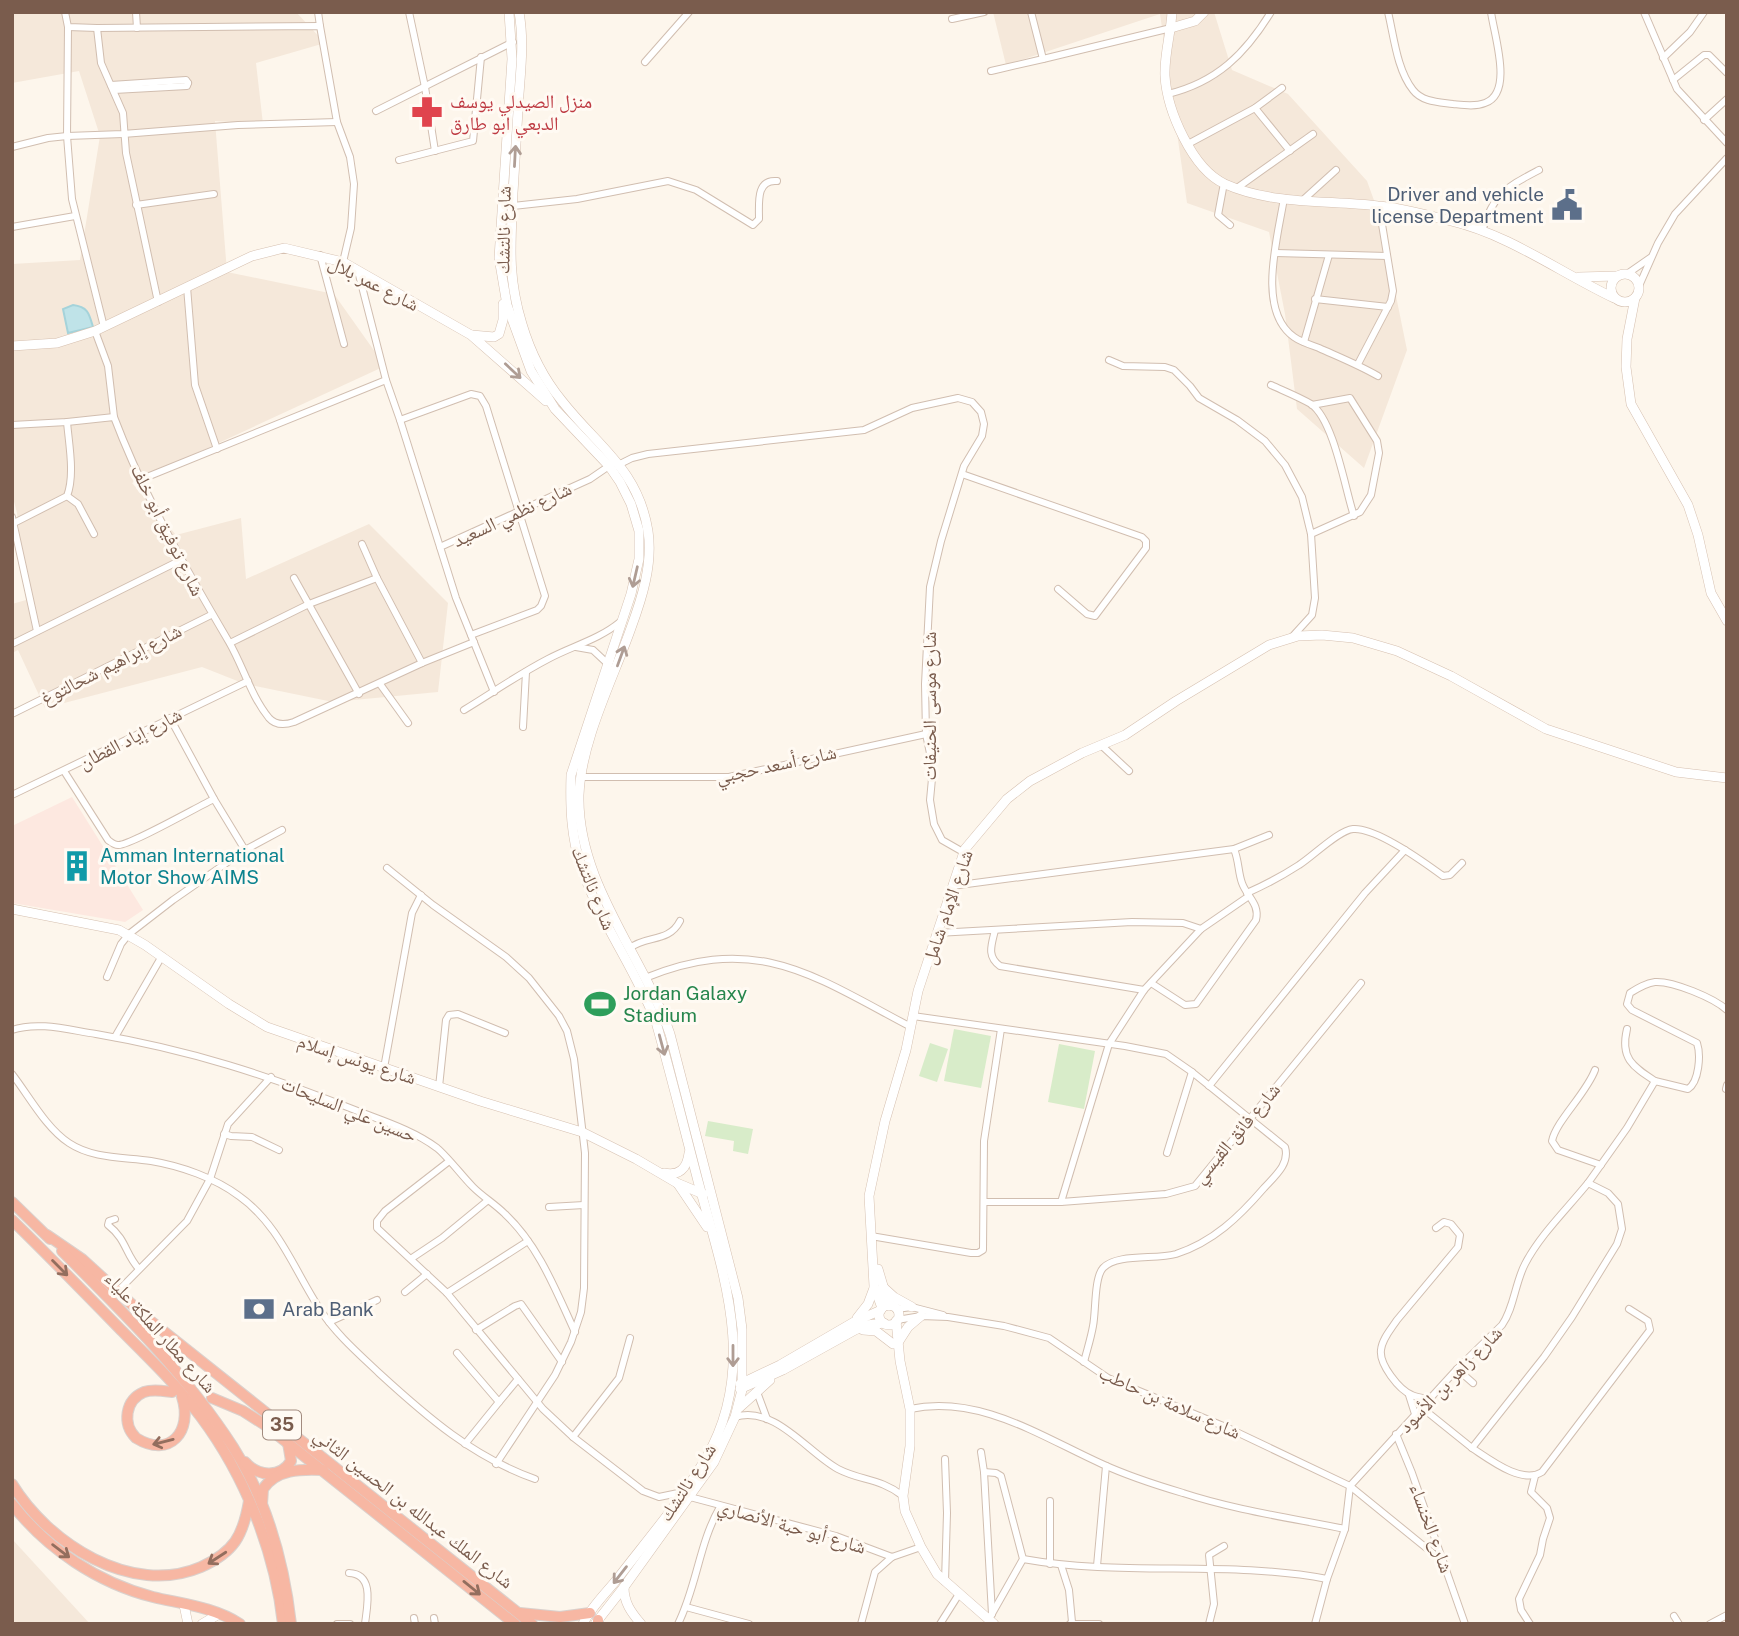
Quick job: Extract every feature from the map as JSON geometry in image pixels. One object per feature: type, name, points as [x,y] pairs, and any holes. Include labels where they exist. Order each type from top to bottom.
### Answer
[{"type":"highway","name":"شارع مطار الملكة علياء","points":[[12,1202],[172,1366],[200,1401],[262,1507],[279,1560],[291,1624]]},
{"type":"highway","name":"شارع مطار الملكة علياء","points":[[12,1220],[203,1419],[232,1455],[269,1556],[283,1624]]},
{"type":"highway","name":"شارع الملك عبدالله بن الحسين الثاني","points":[[47,1235],[82,1259],[117,1292],[199,1360],[517,1618]]},
{"type":"highway","points":[[175,1390],[185,1414],[184,1428],[180,1434],[170,1442],[157,1445],[136,1438],[127,1423],[128,1409],[133,1400],[150,1391],[175,1390]]},
{"type":"highway","name":"شارع الملك عبدالله بن الحسين الثاني","points":[[212,1398],[249,1414],[517,1618],[532,1624]]},
{"type":"highway","points":[[232,1455],[259,1474],[267,1474],[289,1465],[291,1457],[288,1443]]},
{"type":"highway","points":[[262,1507],[263,1489],[271,1479],[299,1469],[323,1470]]},
{"type":"highway","points":[[12,1484],[38,1517],[74,1547],[111,1566],[153,1575],[189,1571],[214,1561],[225,1553],[242,1532],[249,1501]]},
{"type":"highway","points":[[12,1504],[39,1534],[90,1571],[131,1590],[219,1614],[240,1624]]},
{"type":"highway","points":[[517,1618],[560,1617],[595,1620]]},
{"type":"street","name":"شارع توفيق أبو خلف","points":[[65,12],[68,27],[66,136],[75,216],[108,366],[114,417],[181,561],[230,643],[247,681],[270,719],[282,725],[294,722],[359,694]]},
{"type":"street","points":[[136,12],[136,27]]},
{"type":"street","points":[[318,12],[337,122],[354,184],[353,215],[343,262]]},
{"type":"street","points":[[408,12],[425,87],[435,151]]},
{"type":"street","name":"شارع نالتشك","points":[[509,12],[513,42],[500,239],[502,284],[509,316],[524,355],[555,409],[620,482],[631,505],[639,540],[637,572],[608,664],[582,777],[580,811],[589,860],[670,1034],[738,1298],[743,1355],[736,1387],[720,1431],[688,1494],[608,1608],[595,1620],[583,1624]]},
{"type":"street","name":"شارع نالتشك","points":[[519,12],[522,47],[509,249],[516,305],[527,340],[540,368],[560,400],[630,478],[641,502],[649,546],[647,574],[641,599],[571,775],[570,805],[574,837],[582,867],[599,908],[648,1001],[656,1022],[716,1241],[730,1307],[736,1387],[736,1413],[714,1462],[595,1620]]},
{"type":"street","points":[[645,62],[689,12]]},
{"type":"street","points":[[952,19],[984,12]]},
{"type":"street","points":[[1031,12],[1043,59]]},
{"type":"street","points":[[1172,12],[1166,64],[1168,94],[1173,114],[1188,144],[1205,168],[1224,183],[1284,198],[1378,206],[1455,222],[1482,231],[1577,277],[1617,300],[1628,302],[1635,298]]},
{"type":"street","points":[[991,71],[1171,28],[1195,21],[1205,12]]},
{"type":"street","points":[[1168,94],[1204,81],[1234,60],[1251,43],[1271,12]]},
{"type":"street","points":[[1388,12],[1403,71],[1416,94],[1431,101],[1468,105],[1487,103],[1493,99],[1500,86],[1501,72],[1491,12]]},
{"type":"street","points":[[1644,12],[1683,97],[1727,143]]},
{"type":"street","points":[[1663,58],[1690,33],[1704,12]]},
{"type":"street","points":[[68,27],[320,26]]},
{"type":"street","points":[[99,28],[103,57],[123,113],[136,205],[158,302]]},
{"type":"street","points":[[376,111],[513,42]]},
{"type":"street","points":[[1673,80],[1704,55],[1709,55],[1727,73]]},
{"type":"street","points":[[399,160],[468,143],[474,139],[481,57]]},
{"type":"street","points":[[115,87],[176,84]]},
{"type":"street","points":[[1188,144],[1255,108],[1282,88]]},
{"type":"street","points":[[1704,120],[1727,99]]},
{"type":"street","points":[[1255,108],[1290,151]]},
{"type":"street","points":[[12,147],[66,136],[125,136],[238,125],[337,122]]},
{"type":"street","points":[[1237,188],[1313,134]]},
{"type":"street","points":[[1727,158],[1675,214],[1652,257],[1639,286],[1630,319],[1626,376],[1630,404],[1688,505],[1712,593],[1727,621]]},
{"type":"street","points":[[1303,200],[1336,170]]},
{"type":"street","points":[[1482,231],[1488,212],[1499,194],[1539,170]]},
{"type":"street","points":[[513,205],[577,199],[668,181],[696,190],[753,225],[759,219],[760,193],[764,184],[778,181]]},
{"type":"street","points":[[1224,183],[1218,215],[1230,225]]},
{"type":"street","points":[[136,205],[215,194]]},
{"type":"street","points":[[1284,198],[1272,283],[1276,312],[1284,328],[1295,338],[1358,364],[1378,376]]},
{"type":"street","points":[[1358,364],[1388,307],[1393,291],[1378,206]]},
{"type":"street","points":[[12,227],[75,216]]},
{"type":"street","name":"شارع عمر بلال","points":[[12,346],[57,343],[99,329],[252,256],[277,248],[293,248],[343,262],[471,335],[555,409]]},
{"type":"street","points":[[1276,253],[1387,256]]},
{"type":"street","points":[[320,255],[344,344]]},
{"type":"street","points":[[1304,342],[1329,255]]},
{"type":"street","points":[[1630,319],[1611,290],[1611,282],[1652,257]]},
{"type":"street","points":[[358,271],[386,380],[440,547]]},
{"type":"street","points":[[1577,277],[1622,275],[1637,280],[1639,286]]},
{"type":"street","points":[[471,335],[486,338],[499,334],[503,320],[502,284]]},
{"type":"street","points":[[187,287],[195,385],[217,449]]},
{"type":"street","points":[[1315,299],[1388,307]]},
{"type":"street","points":[[1110,360],[1123,366],[1174,369],[1199,398],[1237,420],[1265,441],[1285,465],[1301,497],[1311,534],[1315,598],[1312,615],[1291,638]]},
{"type":"street","points":[[142,479],[386,380]]},
{"type":"street","points":[[1271,385],[1312,405],[1322,418],[1335,447],[1354,516]]},
{"type":"street","points":[[294,578],[359,694],[537,610],[544,601],[542,584],[521,511],[486,405],[480,396],[465,395],[400,420]]},
{"type":"street","name":"شارع موسى الحنيفات","points":[[620,464],[648,454],[864,430],[912,408],[958,398],[977,407],[983,416],[982,436],[963,470],[941,541],[930,593],[925,684],[926,734],[933,768],[930,800],[936,832],[946,844],[963,852]]},
{"type":"street","points":[[1311,534],[1360,512],[1371,495],[1378,453],[1377,441],[1350,398],[1312,405]]},
{"type":"street","points":[[12,425],[114,417]]},
{"type":"street","points":[[67,422],[70,460],[67,496]]},
{"type":"street","name":"شارع نظمي السعيد","points":[[494,692],[456,598],[440,547],[590,479],[609,467]]},
{"type":"street","points":[[963,470],[1142,537],[1146,541],[1146,548],[1095,616],[1089,616],[1058,589]]},
{"type":"street","points":[[37,631],[13,520],[67,496]]},
{"type":"street","points":[[67,496],[78,504],[94,534]]},
{"type":"street","points":[[362,544],[422,663]]},
{"type":"street","points":[[12,553],[20,550]]},
{"type":"street","points":[[12,643],[181,561]]},
{"type":"street","points":[[230,643],[309,604],[377,578]]},
{"type":"street","name":"شارع إبراهيم شحالتوغ","points":[[12,714],[211,615]]},
{"type":"street","points":[[464,710],[526,672],[571,647],[595,639],[621,622]]},
{"type":"street","name":"شارع الإمام شامل","points":[[887,1308],[878,1286],[878,1269],[874,1265],[868,1205],[885,1121],[918,991],[963,852],[995,812],[1017,790],[1041,775],[1125,735],[1269,645],[1291,638],[1322,635],[1373,643],[1427,664],[1546,729],[1676,772],[1727,778]]},
{"type":"street","points":[[571,647],[591,649],[608,664]]},
{"type":"street","points":[[523,727],[526,672]]},
{"type":"street","name":"شارع إياد القطان","points":[[12,795],[247,681]]},
{"type":"street","points":[[380,684],[408,723]]},
{"type":"street","points":[[170,718],[245,850]]},
{"type":"street","name":"شارع أسعد حجبي","points":[[582,777],[729,777],[926,734]]},
{"type":"street","points":[[1101,745],[1129,771]]},
{"type":"street","points":[[64,771],[108,840],[120,846],[214,799]]},
{"type":"street","points":[[107,977],[121,944],[129,934],[245,850],[282,830]]},
{"type":"street","points":[[1061,1202],[1109,1044],[1144,990],[1201,929],[1348,830],[1362,830],[1405,850],[1443,876],[1452,873],[1462,863]]},
{"type":"street","points":[[952,886],[1234,849],[1269,835]]},
{"type":"street","points":[[1151,984],[1185,1005],[1192,1006],[1198,1002],[1256,920],[1257,910],[1248,895],[1234,849]]},
{"type":"street","points":[[1209,1086],[1365,893],[1405,850]]},
{"type":"street","points":[[387,868],[506,957],[542,992],[567,1031],[574,1059],[584,1153],[584,1288],[581,1311],[562,1362],[496,1464]]},
{"type":"street","points":[[384,1068],[412,913],[421,895]]},
{"type":"street","name":"شارع يونس إسلام","points":[[12,909],[106,926],[129,934],[238,1011],[267,1027],[439,1087],[582,1132],[677,1183],[712,1198]]},
{"type":"street","points":[[630,948],[636,943],[667,935],[674,931],[680,921]]},
{"type":"street","points":[[937,933],[1162,921],[1183,923],[1201,929]]},
{"type":"street","points":[[995,930],[991,957],[1000,966],[1144,990]]},
{"type":"street","points":[[115,1037],[162,956]]},
{"type":"street","points":[[645,978],[663,970],[720,958],[748,958],[770,962],[812,976],[911,1027]]},
{"type":"street","name":"شارع فائق القيسي","points":[[984,1202],[1061,1202],[1166,1194],[1188,1189],[1198,1183],[1361,983]]},
{"type":"street","points":[[1627,1029],[1624,1046],[1627,1057],[1641,1072],[1655,1081],[1685,1089],[1692,1087],[1696,1079],[1698,1045],[1632,1010],[1627,1004],[1630,993],[1653,983],[1666,984],[1701,995],[1727,1010]]},
{"type":"street","points":[[439,1087],[446,1020],[449,1015],[458,1014],[505,1032]]},
{"type":"street","points":[[913,1016],[1166,1054],[1285,1147],[1287,1154],[1284,1166],[1231,1224],[1207,1240],[1173,1255],[1123,1260],[1104,1268],[1099,1276],[1094,1322],[1084,1362]]},
{"type":"street","name":"حسين علي السليحات","points":[[12,1031],[34,1026],[115,1037],[184,1051],[271,1077],[404,1129],[440,1150],[448,1162],[487,1201],[504,1212],[540,1260],[575,1332]]},
{"type":"street","points":[[871,1236],[978,1254],[983,1250],[984,1141],[1001,1029]]},
{"type":"street","points":[[1595,1070],[1589,1085],[1557,1128],[1552,1140],[1558,1150],[1601,1165]]},
{"type":"street","points":[[1167,1153],[1192,1072]]},
{"type":"street","points":[[12,1074],[53,1128],[74,1146],[103,1156],[155,1162],[210,1180],[239,1195],[265,1220],[329,1322],[356,1353],[426,1416],[465,1444],[496,1464],[535,1479]]},
{"type":"street","points":[[117,1292],[185,1223],[210,1180],[230,1121],[271,1077]]},
{"type":"street","name":"شارع زاهر بن الأسود","points":[[1350,1486],[1428,1399],[1505,1321],[1519,1275],[1529,1256],[1601,1165],[1655,1081]]},
{"type":"street","points":[[224,1134],[252,1136],[279,1150]]},
{"type":"street","points":[[659,1171],[672,1174],[680,1172],[687,1164],[689,1149]]},
{"type":"street","points":[[448,1162],[388,1207],[377,1221],[376,1225],[380,1231],[446,1293],[537,1404],[573,1437],[643,1491],[659,1496],[688,1494]]},
{"type":"street","points":[[677,1183],[716,1241]]},
{"type":"street","points":[[1472,1448],[1544,1357],[1608,1261],[1622,1229],[1620,1211],[1614,1197],[1588,1183]]},
{"type":"street","points":[[411,1258],[442,1238],[487,1201]]},
{"type":"street","points":[[549,1207],[584,1205]]},
{"type":"street","points":[[115,1219],[109,1221],[108,1225],[121,1236],[139,1269]]},
{"type":"street","points":[[1415,1414],[1409,1395],[1384,1366],[1381,1349],[1397,1320],[1458,1247],[1460,1236],[1451,1224],[1444,1222],[1436,1228]]},
{"type":"street","points":[[446,1293],[528,1241]]},
{"type":"street","points":[[405,1292],[427,1274]]},
{"type":"street","points":[[896,1344],[876,1331],[854,1326],[878,1286],[912,1307]]},
{"type":"street","points":[[329,1322],[377,1300]]},
{"type":"street","points":[[476,1330],[521,1304],[562,1362]]},
{"type":"street","name":"شارع سلامة بن حاطب","points":[[736,1387],[887,1308],[912,1307],[948,1317]]},
{"type":"street","points":[[887,1308],[898,1314],[891,1322],[879,1317],[887,1308]]},
{"type":"street","points":[[1422,1407],[1472,1448],[1508,1469],[1526,1476],[1535,1476],[1542,1472],[1650,1330],[1648,1321],[1629,1309]]},
{"type":"street","points":[[896,1344],[908,1327],[921,1316]]},
{"type":"street","name":"شارع سلامة بن حاطب","points":[[736,1387],[777,1373],[854,1326],[921,1316],[948,1317],[1004,1326],[1049,1338],[1108,1378],[1228,1428],[1350,1486],[1441,1560]]},
{"type":"street","points":[[891,1322],[911,1409],[910,1447],[903,1496],[905,1511],[921,1547],[945,1583],[992,1619]]},
{"type":"street","points":[[573,1437],[619,1378],[630,1338]]},
{"type":"street","points":[[457,1353],[499,1402]]},
{"type":"street","points":[[743,1355],[751,1368],[766,1371]]},
{"type":"street","points":[[1457,1369],[1473,1383]]},
{"type":"street","points":[[736,1413],[777,1373]]},
{"type":"street","points":[[465,1444],[518,1380]]},
{"type":"street","points":[[757,1392],[767,1419]]},
{"type":"street","points":[[1409,1395],[1428,1399]]},
{"type":"street","points":[[911,1409],[946,1405],[977,1409],[1106,1466],[1185,1494],[1345,1529]]},
{"type":"street","points":[[736,1413],[767,1419],[807,1444],[841,1470],[886,1484],[903,1496]]},
{"type":"street","name":"شارع الخنساء","points":[[1396,1434],[1465,1624]]},
{"type":"street","points":[[981,1452],[992,1619]]},
{"type":"street","points":[[945,1458],[945,1583]]},
{"type":"street","points":[[1097,1566],[1106,1466]]},
{"type":"street","points":[[984,1472],[1001,1476],[1023,1559],[992,1619]]},
{"type":"street","points":[[1530,1624],[1521,1610],[1520,1599],[1540,1555],[1550,1518],[1546,1508],[1531,1492],[1535,1476]]},
{"type":"street","points":[[1315,1624],[1327,1579],[1345,1529],[1350,1486]]},
{"type":"street","name":"شارع أبو حبة الأنصاري","points":[[688,1494],[720,1507],[836,1536],[892,1558]]},
{"type":"street","points":[[1050,1564],[1051,1501]]},
{"type":"street","points":[[678,1624],[686,1607],[710,1526],[720,1507]]},
{"type":"street","points":[[1209,1624],[1214,1604],[1209,1554],[1224,1546]]},
{"type":"street","name":"شارع أبو حبة الأنصاري","points":[[861,1624],[875,1572],[892,1558],[921,1547]]},
{"type":"street","points":[[1023,1559],[1061,1565],[1281,1572],[1327,1579]]},
{"type":"street","points":[[1061,1565],[1069,1590],[1071,1623],[1099,1624]]},
{"type":"street","points":[[349,1573],[359,1575],[366,1583],[368,1596],[365,1624]]},
{"type":"street","points":[[624,1587],[625,1601],[641,1624]]},
{"type":"street","points":[[940,1624],[959,1594]]},
{"type":"street","points":[[184,1605],[188,1624]]},
{"type":"street","points":[[608,1608],[616,1605],[629,1609]]},
{"type":"street","points":[[686,1607],[748,1624]]},
{"type":"street","points":[[202,1624],[219,1614]]},
{"type":"street","points":[[1710,1624],[1727,1615]]},
{"type":"street","points":[[1674,1616],[1679,1624]]},
{"type":"street","points":[[337,1624],[350,1624]]},
{"type":"shaded area","points":[[12,12],[296,12],[325,43],[256,63],[263,124],[215,121],[227,272],[334,294],[385,366],[132,483],[176,535],[241,518],[246,579],[369,524],[448,603],[438,692],[333,702],[245,684],[202,667],[45,708],[18,650],[12,653],[12,604],[26,600],[17,513],[12,494],[12,264],[80,260],[100,136],[79,71],[12,83]]},
{"type":"shaded area","points":[[993,12],[1214,12],[1232,70],[1288,94],[1367,181],[1380,217],[1407,350],[1364,468],[1297,409],[1285,314],[1269,232],[1187,203],[1160,14],[1006,65]]},
{"type":"shaded area","points":[[72,797],[143,910],[125,922],[12,903],[12,826]]},
{"type":"shaded area","points":[[12,1539],[90,1624],[12,1624]]},
{"type":"green space","points":[[954,1029],[991,1036],[981,1088],[944,1081]]},
{"type":"green space","points":[[930,1043],[948,1049],[937,1082],[919,1076]]},
{"type":"green space","points":[[1059,1044],[1095,1051],[1084,1109],[1048,1102]]},
{"type":"green space","points":[[708,1121],[753,1129],[748,1154],[733,1151],[734,1141],[705,1136]]},
{"type":"water","points":[[73,305],[87,311],[93,327],[68,333],[63,309]]},
{"type":"place","name":"منزل الصيدلي يوسف الدبعي ابو طارق","points":[[427,112]]},
{"type":"place","name":"Driver and vehicle license Department","points":[[1567,205]]},
{"type":"place","name":"Amman International Motor Show AIMS","points":[[77,866]]},
{"type":"place","name":"Jordan Galaxy Stadium","points":[[600,1004]]},
{"type":"place","name":"Arab Bank","points":[[259,1309]]}]
